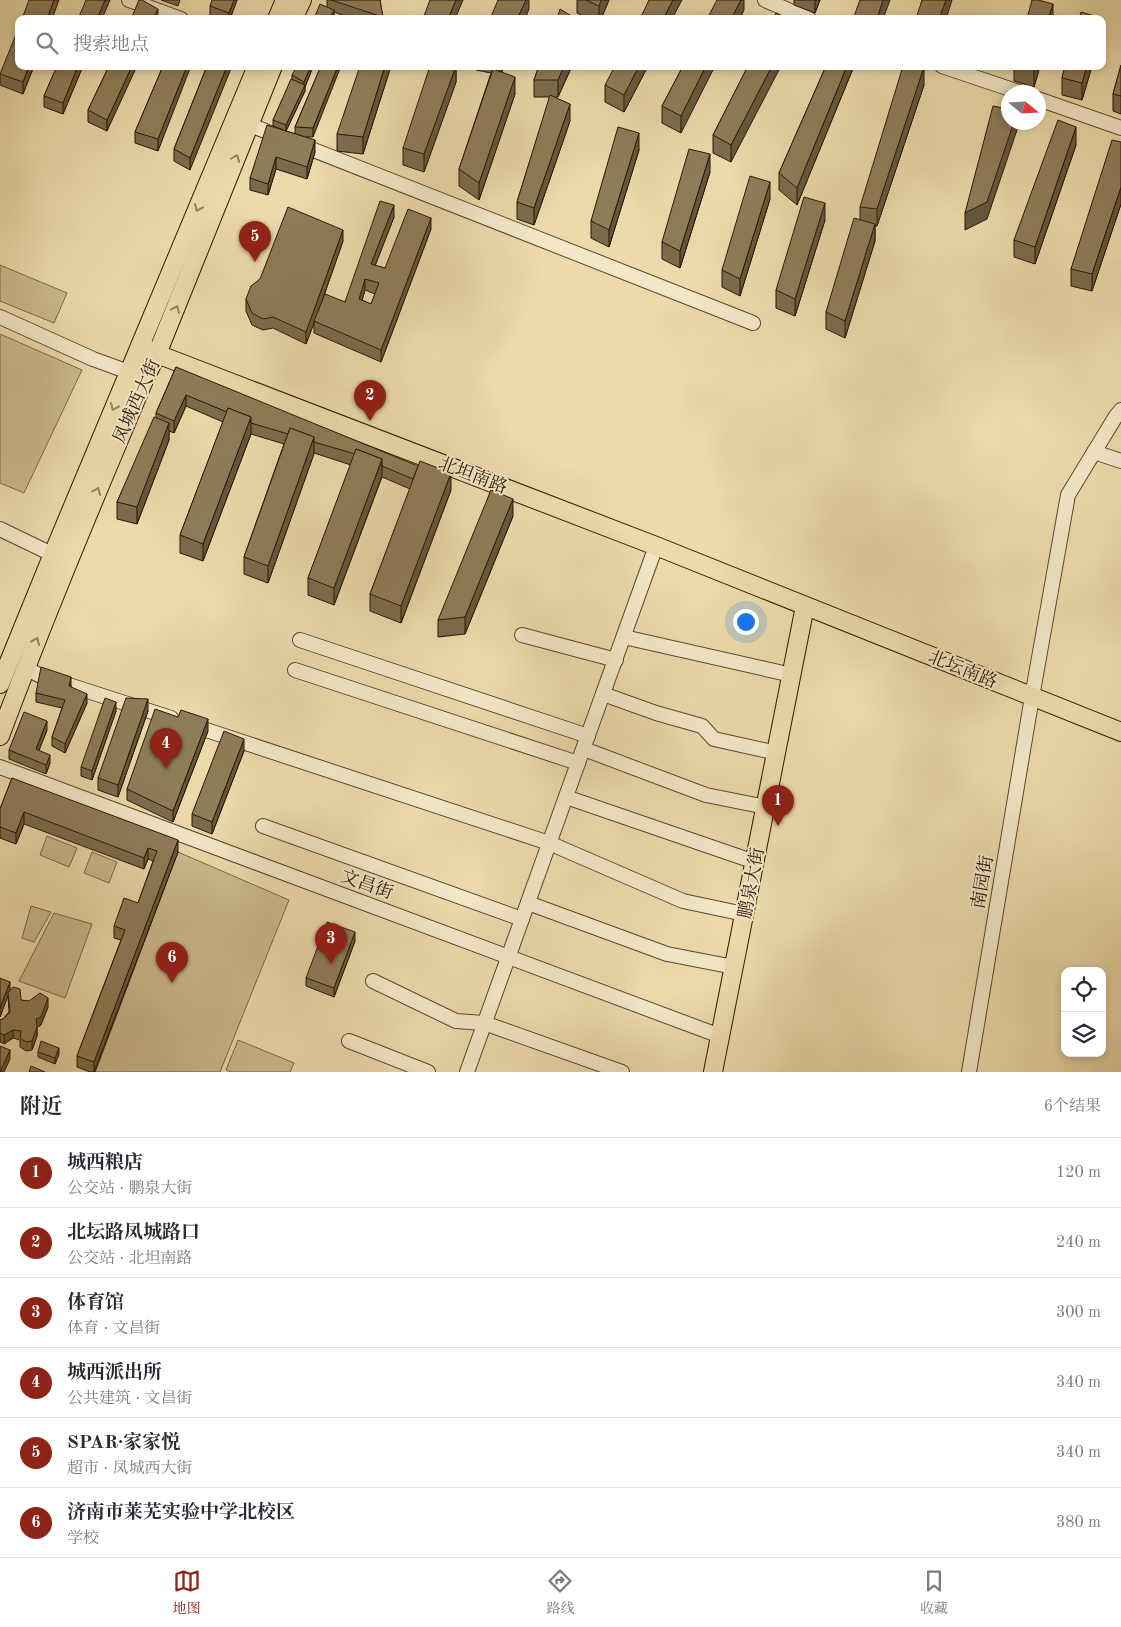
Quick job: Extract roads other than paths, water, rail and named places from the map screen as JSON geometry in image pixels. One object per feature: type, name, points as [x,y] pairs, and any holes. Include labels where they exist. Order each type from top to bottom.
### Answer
[{"type":"main road","points":[[279,15],[285,0]]},
{"type":"main road","points":[[295,15],[302,0]]},
{"type":"main road","name":"凤城西大街","points":[[0,684],[60,558],[137,375],[140,346],[256,70]]},
{"type":"main road","name":"凤城西大街","points":[[137,375],[157,354],[271,70]]},
{"type":"main road","name":"北坦南路","points":[[140,346],[656,546],[805,606]]},
{"type":"main road","name":"凤城西大街","points":[[0,736],[25,668],[60,558]]},
{"type":"main road","name":"北坛南路","points":[[805,606],[1121,732]]},
{"type":"main road","name":"鹏泉大街","points":[[712,1072],[805,606]]},
{"type":"street","points":[[128,0],[170,15]]},
{"type":"street","points":[[765,0],[800,15]]},
{"type":"street","points":[[954,70],[1001,86]]},
{"type":"street","points":[[1046,102],[1121,128]]},
{"type":"street","points":[[250,125],[753,323]]},
{"type":"street","points":[[0,317],[93,359],[137,375]]},
{"type":"street","name":"南园街","points":[[969,1072],[1068,494],[1121,410]]},
{"type":"street","points":[[1094,452],[1121,462]]},
{"type":"street","points":[[0,529],[60,558]]},
{"type":"street","points":[[466,1072],[656,546]]},
{"type":"street","points":[[522,635],[616,660]]},
{"type":"street","points":[[624,637],[792,675]]},
{"type":"street","points":[[300,640],[586,742],[706,794],[766,807]]},
{"type":"street","points":[[25,668],[49,678],[549,843],[683,901],[744,914]]},
{"type":"street","points":[[296,670],[578,763]]},
{"type":"street","points":[[604,694],[656,713],[702,726],[714,739],[777,753]]},
{"type":"street","name":"文昌街","points":[[0,767],[720,1036]]},
{"type":"street","points":[[566,797],[755,862]]},
{"type":"street","points":[[263,826],[522,919]]},
{"type":"street","points":[[528,903],[667,954],[734,967]]},
{"type":"street","points":[[373,981],[456,1020],[484,1023],[622,1072]]},
{"type":"street","points":[[349,1041],[428,1072]]},
{"type":"place","name":"SPAR·家家悦","points":[[255,262]]},
{"type":"place","name":"北坛路凤城路口","points":[[370,421]]},
{"type":"place","name":"城西派出所","points":[[166,769]]},
{"type":"place","name":"城西粮店","points":[[778,826]]},
{"type":"place","name":"体育馆","points":[[331,964]]},
{"type":"place","name":"济南市莱芜实验中学北校区","points":[[172,983]]}]
